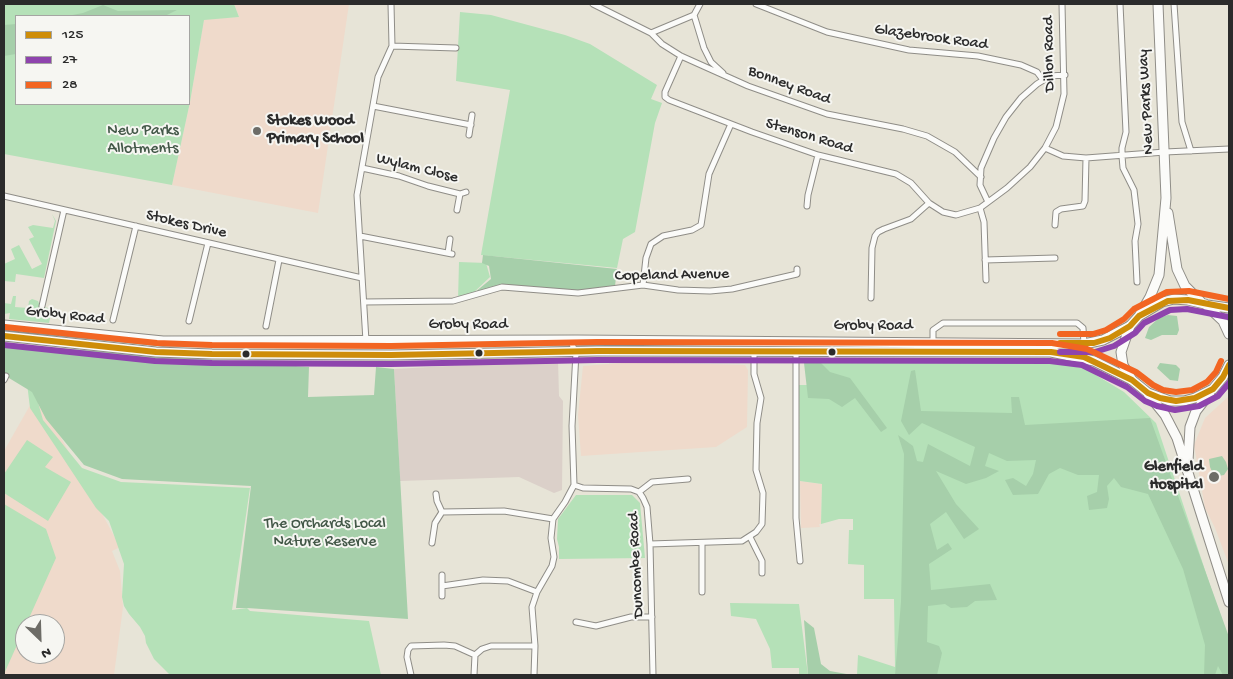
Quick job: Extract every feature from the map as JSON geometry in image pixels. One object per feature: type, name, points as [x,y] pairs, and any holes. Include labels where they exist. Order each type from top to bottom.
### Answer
[{"type":"main road","name":"New Parks Way","points":[[1139,316],[1150,297],[1159,275],[1166,198],[1158,4]]},
{"type":"main road","name":"New Parks Way","points":[[1166,198],[1177,269],[1185,286],[1222,321],[1229,334]]},
{"type":"main road","points":[[1229,308],[1188,300],[1168,301],[1139,316],[1130,326],[1122,348],[1121,359],[1132,380],[1148,393],[1167,419],[1177,438],[1229,602]]},
{"type":"main road","name":"Groby Road","points":[[4,325],[163,341],[570,340],[1084,344],[1103,340],[1130,326]]},
{"type":"main road","name":"Groby Road","points":[[4,336],[156,352],[212,354],[372,355],[754,351],[1051,352],[1094,361],[1132,380]]},
{"type":"main road","points":[[1187,466],[1190,427],[1196,411],[1223,377],[1229,365]]},
{"type":"main road","points":[[1148,393],[1170,401],[1184,401],[1194,398],[1216,386]]},
{"type":"street","points":[[366,342],[357,195],[378,77],[392,46],[391,4]]},
{"type":"street","name":"Bonney Road","points":[[593,4],[651,33],[662,44],[681,56],[782,99],[827,114],[903,129],[927,136],[955,152],[981,176]]},
{"type":"street","points":[[651,33],[694,15],[700,4]]},
{"type":"street","name":"Glazebrook Road","points":[[756,4],[827,32],[909,50],[978,56],[1038,72],[1043,80]]},
{"type":"street","name":"Dillon Road","points":[[980,208],[1007,188],[1030,167],[1045,148],[1056,127],[1064,94],[1062,4]]},
{"type":"street","points":[[1120,4],[1126,132],[1122,156],[1123,168],[1134,190],[1138,224],[1135,241],[1137,282]]},
{"type":"street","points":[[1174,4],[1182,122],[1190,151]]},
{"type":"street","points":[[694,15],[704,48],[711,62],[725,76]]},
{"type":"street","points":[[392,46],[456,48]]},
{"type":"street","name":"Stenson Road","points":[[681,56],[664,92],[666,98],[731,124],[818,155],[896,174],[911,184],[929,203],[943,212],[956,215],[980,208]]},
{"type":"street","points":[[988,202],[980,185],[981,168],[1006,117],[1020,98],[1043,80],[1050,76],[1064,75]]},
{"type":"street","points":[[373,106],[471,125]]},
{"type":"street","points":[[469,135],[472,115]]},
{"type":"street","points":[[643,285],[646,258],[651,244],[663,236],[692,230],[701,225],[709,174],[731,124]]},
{"type":"street","points":[[1045,148],[1063,156],[1086,158],[1229,149]]},
{"type":"street","points":[[807,206],[818,155]]},
{"type":"street","points":[[1054,225],[1056,212],[1061,209],[1083,206],[1085,201],[1086,158]]},
{"type":"street","name":"Wylam Close","points":[[362,168],[399,176],[428,186],[463,193],[457,210]]},
{"type":"street","name":"Stokes Drive","points":[[4,196],[362,278]]},
{"type":"street","points":[[871,298],[872,248],[875,236],[884,229],[911,219],[929,203]]},
{"type":"street","points":[[980,208],[984,222],[986,280]]},
{"type":"street","points":[[42,306],[64,210]]},
{"type":"street","points":[[113,320],[136,226]]},
{"type":"street","points":[[360,236],[450,254],[450,239]]},
{"type":"street","points":[[189,321],[208,243]]},
{"type":"street","points":[[985,260],[1056,258]]},
{"type":"street","points":[[266,326],[279,260]]},
{"type":"street","name":"Copeland Avenue","points":[[364,302],[453,302],[502,287],[578,293],[643,285],[678,290],[710,291],[732,289],[797,274],[796,268]]},
{"type":"street","name":"Groby Road","points":[[933,342],[933,330],[943,323],[1077,323],[1083,328],[1084,344]]},
{"type":"street","points":[[534,675],[532,607],[537,592],[552,566],[554,557],[551,538],[553,518],[565,502],[574,485],[572,426],[576,353],[570,340]]},
{"type":"street","points":[[650,544],[742,542],[756,532],[762,524],[763,493],[756,470],[757,423],[761,398],[754,374],[754,351]]},
{"type":"street","points":[[796,352],[796,518],[800,561]]},
{"type":"street","points":[[1216,386],[1229,382]]},
{"type":"street","points":[[639,492],[652,482],[688,479]]},
{"type":"street","name":"Duncombe Road","points":[[574,485],[584,488],[631,489],[639,492],[644,498],[647,507],[650,544],[653,675]]},
{"type":"street","points":[[436,494],[436,501],[442,512]]},
{"type":"street","points":[[442,512],[504,511],[553,518]]},
{"type":"street","points":[[432,543],[435,523],[442,512]]},
{"type":"street","points":[[750,537],[762,561],[762,572]]},
{"type":"street","points":[[702,542],[702,592]]},
{"type":"street","points":[[442,575],[442,596]]},
{"type":"street","points":[[442,586],[483,580],[508,581],[537,592]]},
{"type":"street","points":[[576,622],[596,626],[631,617],[652,617]]},
{"type":"street","points":[[411,675],[407,657],[411,646],[455,646],[475,655]]},
{"type":"street","points":[[474,675],[475,655],[482,649],[492,646],[534,646]]},
{"type":"shaded area","name":"Stokes Wood Primary School","points":[[234,4],[349,4],[318,213],[172,185],[190,105],[204,19],[239,17]]},
{"type":"shaded area","points":[[558,360],[559,396],[563,401],[562,490],[554,493],[519,477],[400,481],[394,369]]},
{"type":"shaded area","points":[[634,362],[745,365],[748,370],[747,427],[716,447],[581,456],[578,415],[583,366]]},
{"type":"shaded area","points":[[37,393],[120,547],[112,551],[120,571],[123,607],[114,675],[4,675],[4,451]]},
{"type":"shaded area","name":"Glenfield Hospital","points":[[1229,396],[1229,565],[1205,508],[1194,445],[1205,418]]},
{"type":"shaded area","points":[[800,481],[822,484],[820,527],[801,528]]},
{"type":"green space","name":"New Parks Allotments","points":[[4,4],[234,4],[239,17],[204,20],[190,102],[190,15],[15,15],[15,105],[189,105],[172,185],[4,154]]},
{"type":"green space","points":[[103,5],[118,11],[177,10],[167,15],[72,15]]},
{"type":"green space","points":[[460,12],[491,15],[565,35],[590,44],[657,85],[651,99],[662,103],[655,123],[635,232],[623,239],[617,268],[481,255],[510,90],[456,81]]},
{"type":"green space","points":[[15,24],[15,54],[4,56],[4,25]]},
{"type":"green space","points":[[52,214],[56,221],[44,278],[16,274],[15,282],[4,281],[4,264],[15,259],[11,249],[19,245],[32,269],[42,264],[29,239],[34,237],[28,227],[33,225],[53,228],[55,221]]},
{"type":"green space","points":[[483,255],[617,269],[615,286],[586,293],[503,287],[469,297],[491,279],[489,266],[482,263]]},
{"type":"green space","points":[[459,262],[486,263],[490,277],[469,297],[458,300]]},
{"type":"green space","points":[[13,296],[16,296],[15,307],[28,308],[29,301],[32,299],[38,301],[40,306],[52,309],[49,323],[9,319],[10,313],[4,314],[4,303],[11,304]]},
{"type":"green space","points":[[1168,315],[1177,316],[1179,330],[1177,335],[1162,335],[1151,340],[1145,338],[1149,327],[1159,318]]},
{"type":"green space","name":"The Orchards Local Nature Reserve","points":[[4,344],[309,367],[308,397],[374,395],[376,367],[394,369],[408,619],[236,608],[251,486],[122,479],[84,465],[46,419],[32,392],[4,375]]},
{"type":"green space","points":[[23,350],[43,420],[82,468],[121,482],[250,488],[232,610],[247,608],[250,611],[369,621],[381,675],[170,675],[154,659],[140,627],[124,606],[122,597],[124,564],[109,521],[96,508],[30,408]]},
{"type":"green space","points":[[805,360],[1057,363],[1086,369],[1124,392],[1156,423],[1229,642],[1229,675],[857,675],[858,655],[895,667],[894,599],[864,599],[864,565],[848,564],[849,530],[853,530],[853,519],[839,519],[821,524],[822,484],[800,481],[799,385],[829,385]]},
{"type":"green space","points":[[820,362],[830,372],[850,378],[887,428],[881,432],[855,398],[842,407],[829,399],[808,398],[804,363]]},
{"type":"green space","points":[[1160,363],[1176,365],[1180,369],[1178,381],[1170,380],[1157,368]]},
{"type":"green space","points":[[915,370],[921,411],[1012,413],[1011,397],[1019,397],[1025,425],[1150,418],[1229,637],[1229,675],[1223,675],[1218,666],[1215,675],[1204,675],[1205,645],[1183,569],[1148,494],[1121,487],[1114,478],[1107,486],[1109,499],[1107,508],[1089,510],[1087,496],[1097,492],[1099,475],[1078,475],[1060,468],[1049,474],[1038,494],[1013,495],[1005,480],[1013,478],[1026,486],[1033,474],[1036,460],[1007,461],[989,453],[985,466],[999,471],[986,478],[966,484],[936,471],[956,504],[979,529],[964,539],[946,512],[930,524],[937,550],[948,543],[952,549],[929,564],[931,590],[990,584],[997,600],[975,601],[967,607],[951,608],[945,604],[928,606],[927,642],[939,646],[942,653],[937,675],[895,675],[901,602],[904,454],[898,435],[913,446],[917,461],[923,462],[928,444],[970,466],[975,447],[922,423],[909,435],[901,421],[911,371]]},
{"type":"green space","points":[[27,440],[53,457],[45,467],[71,482],[48,521],[4,493],[4,474]]},
{"type":"green space","points":[[1222,456],[1228,469],[1224,475],[1218,476],[1213,474],[1209,459]]},
{"type":"green space","points":[[576,495],[632,495],[640,503],[645,558],[559,559],[558,519]]},
{"type":"green space","points":[[4,504],[46,529],[56,558],[31,614],[15,614],[15,649],[4,674]]},
{"type":"green space","points":[[730,603],[799,604],[808,675],[799,675],[799,668],[772,668],[770,649],[756,619],[731,616]]},
{"type":"green space","points":[[804,620],[814,628],[821,664],[830,671],[852,675],[808,675]]},
{"type":"transit line","name":"28","points":[[1060,334],[1093,334],[1106,330],[1124,319],[1134,309],[1167,292],[1189,291],[1229,299]]},
{"type":"transit line","name":"125","points":[[1060,343],[1094,343],[1110,338],[1130,326],[1139,316],[1168,301],[1188,300],[1229,308]]},
{"type":"transit line","name":"27","points":[[1060,352],[1095,352],[1114,346],[1135,333],[1144,323],[1170,310],[1187,309],[1228,317]]},
{"type":"transit line","name":"28","points":[[5,327],[157,343],[212,345],[391,346],[597,342],[1052,343],[1087,349],[1136,372],[1163,390],[1176,392],[1192,390],[1207,382],[1216,372],[1221,361]]},
{"type":"transit line","name":"125","points":[[4,336],[156,352],[212,354],[391,355],[597,351],[1051,352],[1084,357],[1132,380],[1148,393],[1160,398],[1176,401],[1195,398],[1213,389],[1223,377],[1229,365]]},
{"type":"transit line","name":"27","points":[[4,345],[155,361],[212,363],[391,364],[597,360],[1050,361],[1082,365],[1127,387],[1145,401],[1175,410],[1199,406],[1218,396],[1229,383]]},
{"type":"place","name":"Stokes Wood Primary School","points":[[257,131]]},
{"type":"place","name":"Glenfield Hospital","points":[[1214,477]]}]
